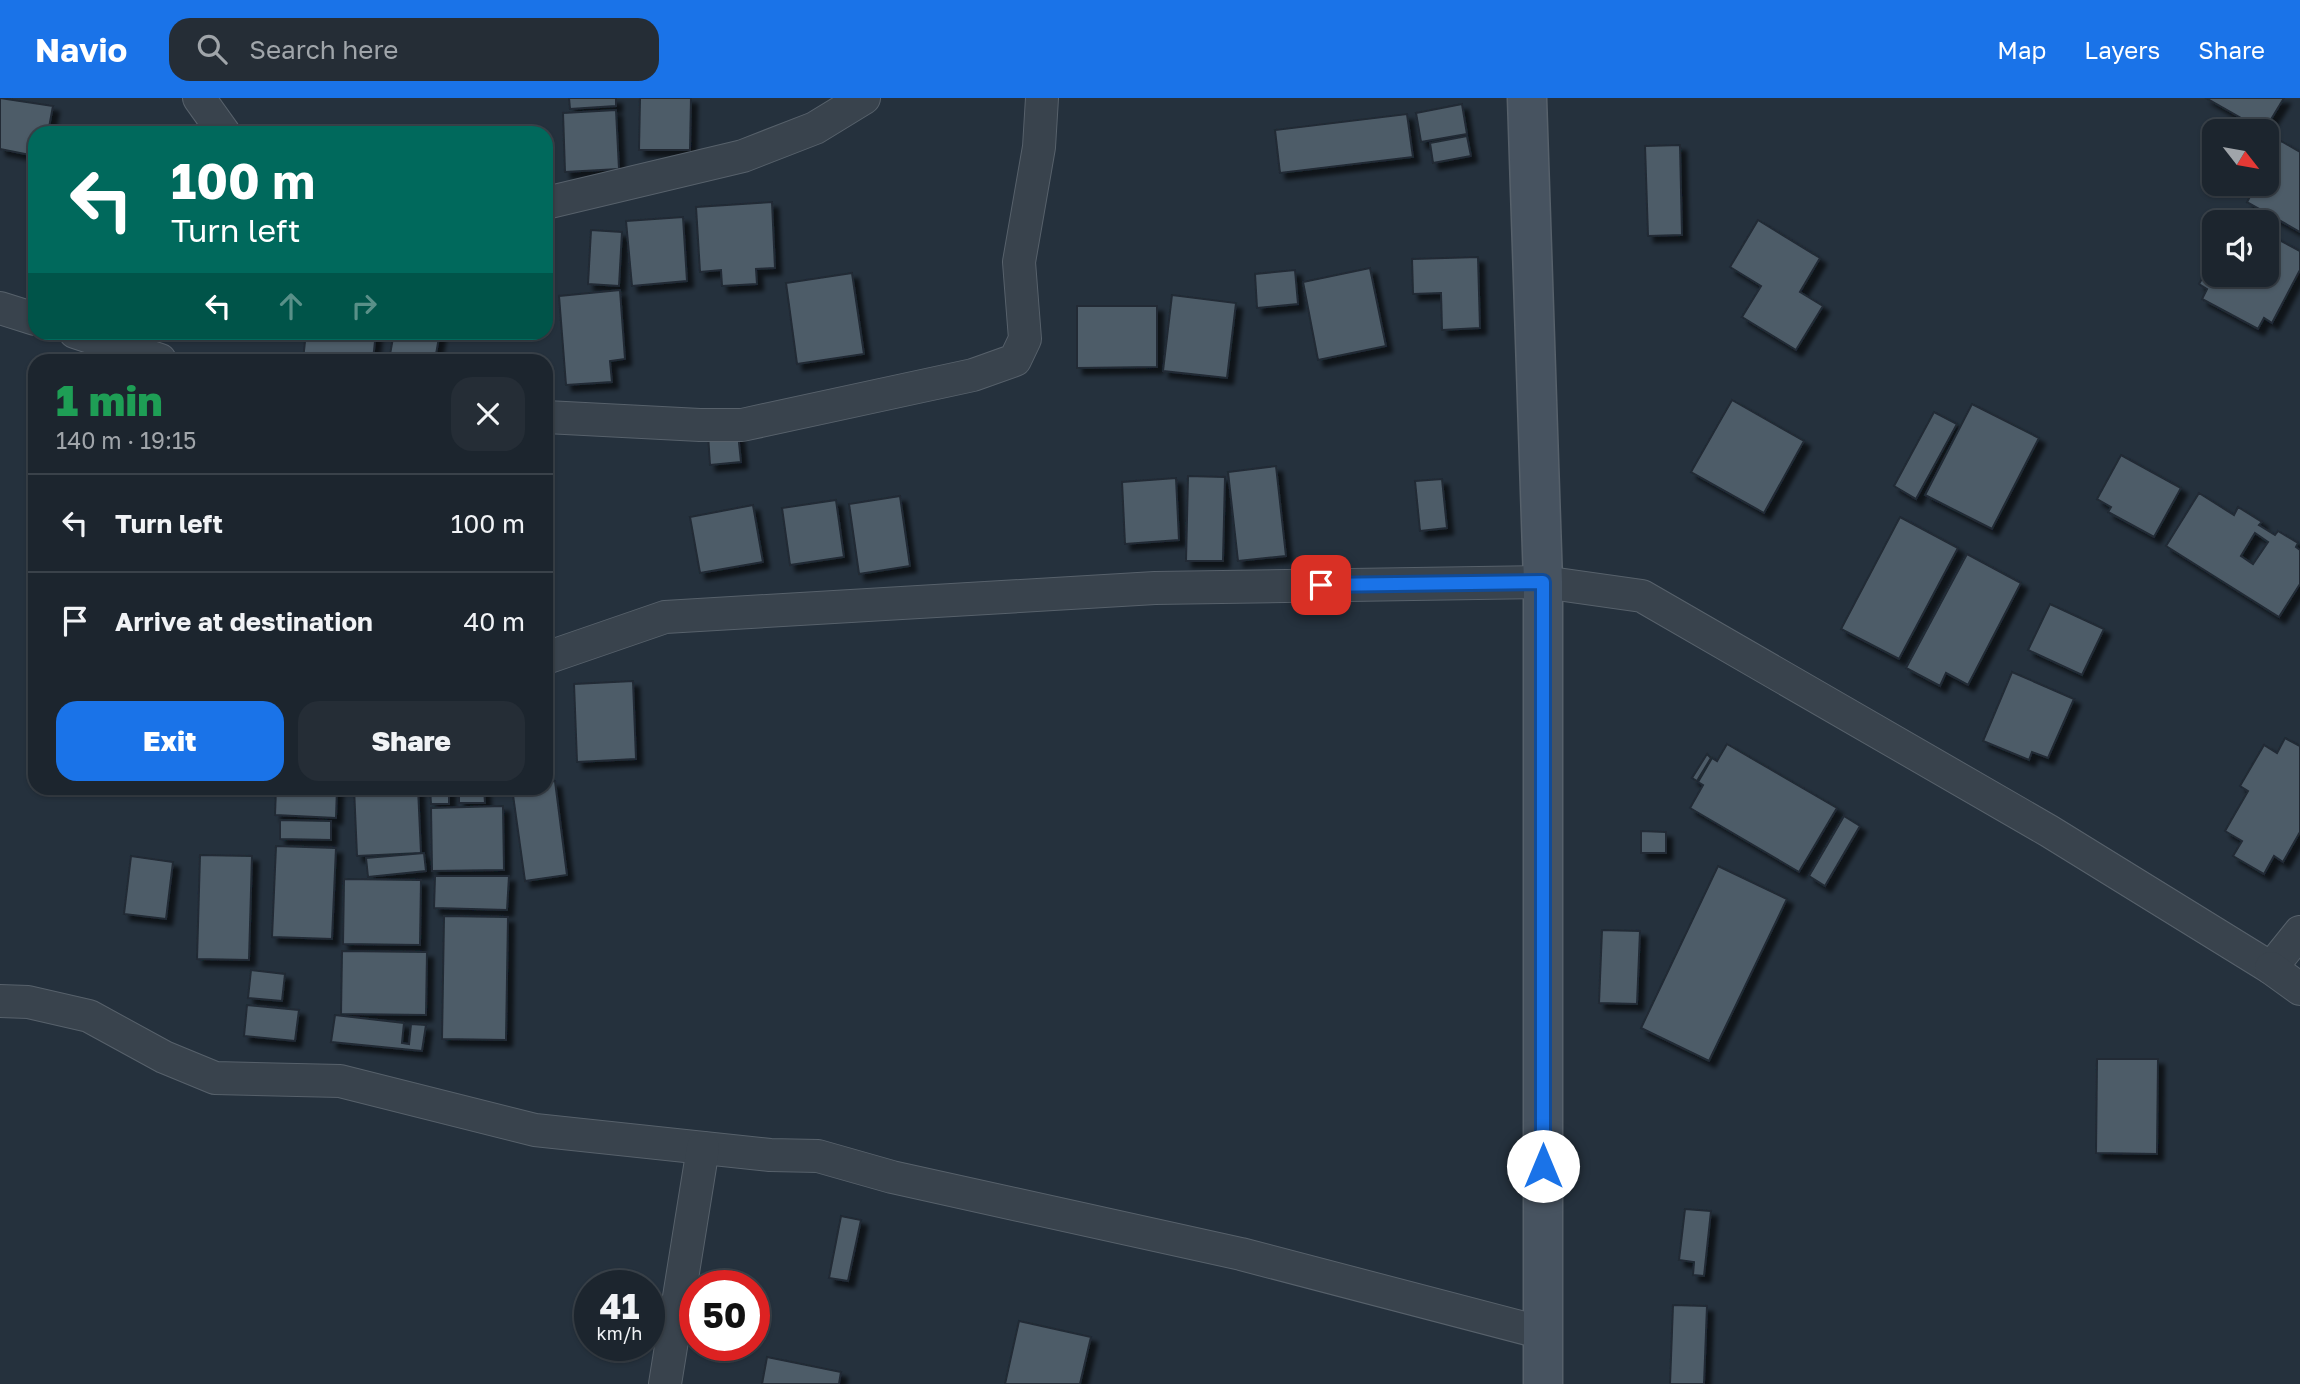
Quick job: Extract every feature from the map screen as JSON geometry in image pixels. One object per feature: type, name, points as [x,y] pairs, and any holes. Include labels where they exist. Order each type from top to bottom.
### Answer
[{"type":"main road","points":[[1527,98],[1543,582],[1543,1384]]},
{"type":"street","points":[[199,98],[219,126]]},
{"type":"street","points":[[553,201],[743,156],[815,128],[864,98]]},
{"type":"street","points":[[553,417],[742,425],[973,375],[1015,360],[1025,339],[1019,262],[1039,147],[1042,98]]},
{"type":"street","points":[[0,308],[28,317]]},
{"type":"street","points":[[99,340],[142,354]]},
{"type":"street","points":[[553,656],[665,617],[1155,588],[1543,582],[1642,596],[2049,831],[2271,968],[2300,989]]},
{"type":"street","points":[[2271,968],[2300,932]]},
{"type":"street","points":[[0,1001],[29,1002],[89,1016],[164,1057],[215,1077],[340,1081],[535,1130],[770,1156],[817,1156],[892,1177],[1241,1254],[1543,1333]]},
{"type":"street","points":[[665,1384],[703,1148]]},
{"type":"building","points":[[0,98],[53,106],[49,126],[28,126],[28,155],[0,149]]},
{"type":"building","points":[[569,98],[616,98],[616,106],[570,109]]},
{"type":"building","points":[[640,98],[691,98],[690,150],[639,150]]},
{"type":"building","points":[[2206,98],[2284,98],[2271,119],[2243,119]]},
{"type":"building","points":[[1462,104],[1467,134],[1421,142],[1416,113]]},
{"type":"building","points":[[616,110],[619,169],[565,172],[563,113]]},
{"type":"building","points":[[1407,114],[1413,157],[1280,173],[1275,130]]},
{"type":"building","points":[[1467,136],[1471,156],[1433,163],[1430,143]]},
{"type":"building","points":[[2281,141],[2300,152],[2300,232],[2279,220],[2279,210],[2261,210],[2247,202],[2250,196],[2279,196]]},
{"type":"building","points":[[1680,145],[1682,235],[1648,236],[1645,146]]},
{"type":"building","points":[[772,202],[775,268],[756,269],[757,284],[722,286],[721,270],[700,272],[696,207]]},
{"type":"building","points":[[683,217],[687,281],[632,286],[626,221]]},
{"type":"building","points":[[1758,220],[1820,258],[1800,292],[1823,306],[1796,350],[1742,317],[1761,286],[1730,267]]},
{"type":"building","points":[[591,230],[622,232],[619,286],[588,284]]},
{"type":"building","points":[[2279,240],[2300,251],[2300,270],[2272,323],[2264,318],[2258,329],[2202,299],[2207,289],[2204,287],[2279,287]]},
{"type":"building","points":[[1478,257],[1480,328],[1442,330],[1441,293],[1413,294],[1412,259]]},
{"type":"building","points":[[1370,268],[1386,346],[1318,360],[1303,282]]},
{"type":"building","points":[[1295,270],[1298,304],[1257,308],[1255,274]]},
{"type":"building","points":[[852,273],[864,354],[797,364],[786,283]]},
{"type":"building","points":[[620,290],[625,359],[610,361],[612,382],[566,385],[559,296]]},
{"type":"building","points":[[1172,295],[1236,303],[1227,378],[1163,371]]},
{"type":"building","points":[[1077,306],[1157,306],[1157,367],[1077,368]]},
{"type":"building","points":[[305,340],[375,340],[374,354],[304,354]]},
{"type":"building","points":[[393,340],[439,340],[436,354],[390,354]]},
{"type":"building","points":[[1732,400],[1804,441],[1764,513],[1691,472]]},
{"type":"building","points":[[1972,404],[2039,438],[1992,529],[1925,495]]},
{"type":"building","points":[[1934,412],[1957,424],[1916,499],[1894,486]]},
{"type":"building","points":[[738,433],[741,462],[710,465],[708,435]]},
{"type":"building","points":[[2121,455],[2181,488],[2154,537],[2108,512],[2111,507],[2097,499]]},
{"type":"building","points":[[1276,466],[1286,556],[1238,561],[1228,472]]},
{"type":"building","points":[[1188,476],[1225,477],[1223,561],[1186,561]]},
{"type":"building","points":[[1176,478],[1179,540],[1125,544],[1122,482]]},
{"type":"building","points":[[1442,479],[1447,528],[1420,531],[1415,481]]},
{"type":"building","points":[[2199,493],[2234,515],[2238,507],[2262,522],[2259,525],[2275,535],[2278,531],[2298,543],[2296,547],[2300,550],[2300,584],[2279,617],[2166,546]],"holes":[[[2255,533],[2268,542],[2253,564],[2241,556]]]},
{"type":"building","points":[[900,496],[910,566],[859,574],[849,504]]},
{"type":"building","points":[[836,500],[844,557],[790,565],[782,508]]},
{"type":"building","points":[[753,505],[763,562],[700,573],[690,517]]},
{"type":"building","points":[[1900,517],[1958,548],[1899,659],[1841,629]]},
{"type":"building","points":[[1967,554],[2021,583],[1968,685],[1946,673],[1940,686],[1906,668]]},
{"type":"building","points":[[2050,604],[2104,629],[2082,675],[2028,650]]},
{"type":"building","points":[[2012,672],[2074,699],[2048,758],[2032,752],[2029,760],[1983,741]]},
{"type":"building","points":[[633,681],[636,759],[577,762],[574,684]]},
{"type":"building","points":[[2285,738],[2300,746],[2300,832],[2283,862],[2274,856],[2264,874],[2233,856],[2242,841],[2225,831],[2248,791],[2240,786],[2264,745],[2277,753]]},
{"type":"building","points":[[1727,744],[1837,808],[1799,872],[1690,808],[1703,785],[1698,782],[1712,758],[1717,761]]},
{"type":"building","points":[[1707,754],[1711,758],[1697,781],[1692,778]]},
{"type":"building","points":[[553,781],[567,875],[525,881],[513,795],[553,795]]},
{"type":"building","points":[[276,795],[337,795],[336,818],[275,815]]},
{"type":"building","points":[[354,795],[418,795],[421,853],[357,856]]},
{"type":"building","points":[[430,795],[449,795],[449,804],[431,804]]},
{"type":"building","points":[[459,795],[484,795],[485,803],[459,803]]},
{"type":"building","points":[[503,806],[504,870],[432,871],[431,808]]},
{"type":"building","points":[[1844,816],[1860,826],[1825,886],[1809,876]]},
{"type":"building","points":[[280,820],[331,821],[331,840],[280,839]]},
{"type":"building","points":[[1641,831],[1666,832],[1666,853],[1641,853]]},
{"type":"building","points":[[276,846],[336,848],[332,939],[272,937]]},
{"type":"building","points":[[424,853],[426,871],[368,877],[366,858]]},
{"type":"building","points":[[200,855],[252,856],[249,960],[197,959]]},
{"type":"building","points":[[131,856],[173,862],[166,919],[124,914]]},
{"type":"building","points":[[1718,866],[1787,899],[1709,1061],[1641,1028]]},
{"type":"building","points":[[435,876],[509,876],[507,910],[434,908]]},
{"type":"building","points":[[344,879],[421,880],[420,945],[343,944]]},
{"type":"building","points":[[444,916],[508,917],[506,1040],[442,1039]]},
{"type":"building","points":[[1602,930],[1640,931],[1637,1004],[1599,1003]]},
{"type":"building","points":[[342,951],[427,952],[426,1015],[341,1014]]},
{"type":"building","points":[[251,970],[285,974],[282,1001],[248,998]]},
{"type":"building","points":[[247,1005],[299,1010],[295,1041],[244,1036]]},
{"type":"building","points":[[335,1015],[404,1023],[402,1043],[409,1044],[411,1024],[426,1025],[422,1051],[331,1042]]},
{"type":"building","points":[[2097,1059],[2158,1059],[2157,1154],[2096,1153]]},
{"type":"building","points":[[1685,1209],[1711,1211],[1704,1276],[1693,1275],[1694,1262],[1679,1260]]},
{"type":"building","points":[[841,1216],[861,1220],[848,1281],[829,1278]]},
{"type":"building","points":[[1673,1305],[1707,1306],[1704,1384],[1670,1384]]},
{"type":"building","points":[[1019,1321],[1091,1337],[1080,1384],[1005,1384]]},
{"type":"building","points":[[770,1358],[841,1372],[839,1384],[762,1384],[766,1361],[770,1361]]},
{"type":"route","points":[[1321,585],[1543,582],[1543,1166]]}]
